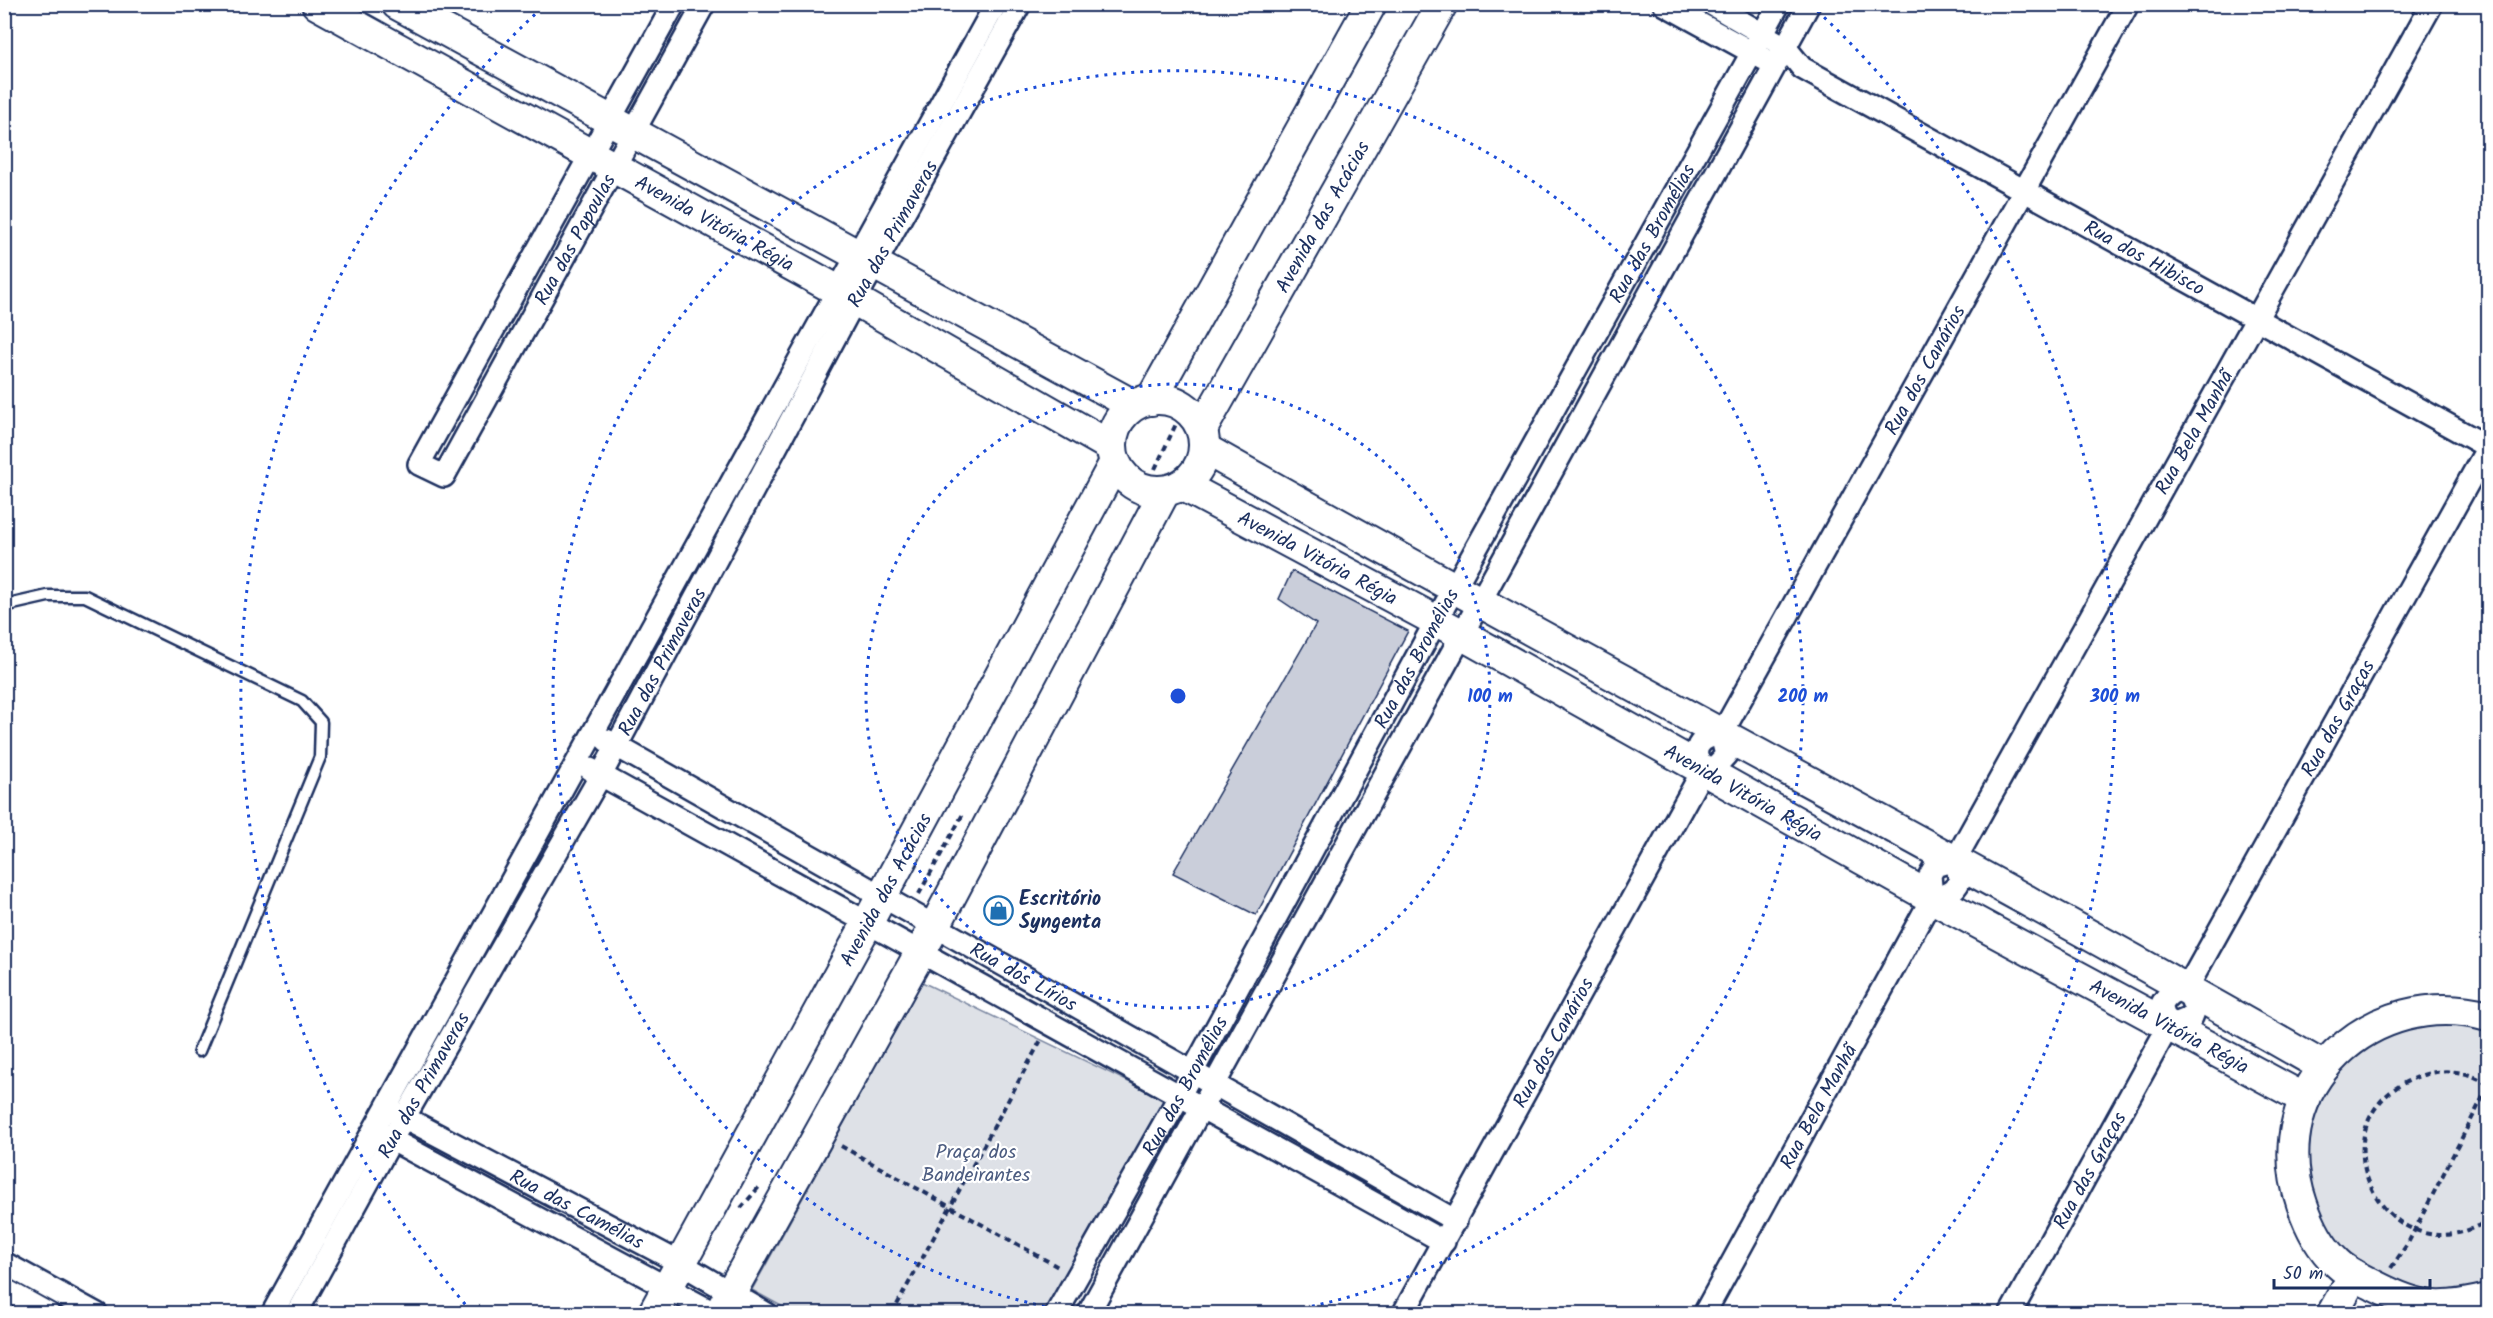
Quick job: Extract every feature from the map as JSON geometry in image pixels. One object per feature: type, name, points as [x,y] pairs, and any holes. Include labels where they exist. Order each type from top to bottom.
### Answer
[{"type":"street","name":"Avenida Vitória Régia","points":[[317,4],[846,295],[1114,454]]},
{"type":"street","name":"Avenida Vitória Régia","points":[[397,4],[866,259],[1142,403]]},
{"type":"street","name":"Rua das Papoulas","points":[[602,162],[419,464],[444,476],[621,126],[674,4]]},
{"type":"street","name":"Rua das Papoulas","points":[[621,126],[704,4]]},
{"type":"street","name":"Rua das Primaveras","points":[[272,1314],[592,732],[866,259],[996,4]]},
{"type":"street","name":"Rua das Primaveras","points":[[866,259],[1020,4]]},
{"type":"street","points":[[1142,403],[1174,402],[1185,408],[1203,439],[1201,463],[1193,476],[1174,488],[1143,490],[1122,474],[1114,454],[1114,433],[1120,419],[1142,403],[1371,4]]},
{"type":"street","name":"Avenida das Acácias","points":[[1203,439],[1442,4]]},
{"type":"street","name":"Rua dos Hibisco","points":[[1664,4],[1775,65],[1802,68]]},
{"type":"street","name":"Rua dos Hibisco","points":[[1711,4],[1785,47],[1802,68],[2488,447]]},
{"type":"street","name":"Rua das Bromélias","points":[[1056,1314],[1449,627],[1779,4]]},
{"type":"street","name":"Rua das Bromélias","points":[[1088,1314],[1216,1084],[1466,596],[1809,4]]},
{"type":"street","name":"Rua dos Canários","points":[[1721,735],[2128,4]]},
{"type":"street","name":"Rua Bela Manhã","points":[[1955,860],[2432,4]]},
{"type":"street","name":"Rua das Primaveras","points":[[296,1314],[392,1139],[617,746],[846,295]]},
{"type":"street","name":"Avenida Vitória Régia","points":[[1203,439],[1466,596],[1955,860],[2187,988],[2324,1067]]},
{"type":"street","name":"Rua das Graças","points":[[2187,988],[2488,447]]},
{"type":"street","name":"Avenida das Acácias","points":[[652,1314],[882,896],[1114,454]]},
{"type":"street","name":"Avenida Vitória Régia","points":[[1174,488],[1449,627],[1932,898],[2168,1028],[2305,1099]]},
{"type":"street","points":[[722,1307],[935,926],[1174,488]]},
{"type":"street","name":"Rua dos Lírios","points":[[592,732],[1456,1221]]},
{"type":"street","points":[[1703,770],[1695,749],[1699,741],[1709,736],[1721,735]]},
{"type":"street","name":"Rua dos Lírios","points":[[577,761],[1444,1242]]},
{"type":"street","name":"Rua dos Canários","points":[[1403,1314],[1703,770]]},
{"type":"street","points":[[1932,898],[1929,875],[1935,866],[1955,860]]},
{"type":"street","name":"Rua Bela Manhã","points":[[1704,1314],[1932,898]]},
{"type":"street","points":[[2168,1028],[2161,1006],[2165,998],[2174,991],[2187,988]]},
{"type":"street","points":[[2488,1016],[2464,1009],[2424,1009],[2386,1019],[2352,1039],[2324,1067],[2305,1099],[2294,1142],[2296,1185],[2310,1227],[2336,1262],[2408,1309],[2454,1307],[2488,1299]]},
{"type":"street","name":"Rua das Graças","points":[[2010,1314],[2168,1028]]},
{"type":"street","name":"Rua das Camélias","points":[[385,1107],[674,1275],[722,1307],[767,1314]]},
{"type":"street","name":"Rua das Camélias","points":[[373,1130],[674,1275]]},
{"type":"street","points":[[4,1263],[97,1314]]},
{"type":"street","points":[[2332,1314],[2367,1282]]},
{"type":"street","points":[[4,1289],[49,1314]]},
{"type":"lane","points":[[4,606],[48,596],[85,596],[302,701],[321,722],[320,757],[199,1051]]},
{"type":"path","points":[[892,1314],[1050,1023]]},
{"type":"path","points":[[2367,1282],[2415,1229],[2488,1086],[2459,1072],[2432,1072],[2405,1081],[2383,1098],[2368,1121],[2361,1148],[2364,1176],[2377,1201],[2397,1220],[2415,1229],[2450,1235],[2475,1229],[2488,1220]]},
{"type":"path","points":[[818,1132],[1076,1277]]},
{"type":"green space","name":"Praça dos Bandeirantes","points":[[922,982],[1166,1100],[1046,1313],[794,1313],[752,1290]]},
{"type":"green space","points":[[2420,1018],[2488,1026],[2488,1287],[2445,1296],[2398,1289],[2356,1267],[2323,1232],[2305,1189],[2315,1096],[2341,1059]]},
{"type":"building","points":[[1292,571],[1408,631],[1256,915],[1173,873],[1316,624],[1279,599]]},
{"type":"place","name":"Escritório Syngenta","points":[[998,910]]}]
